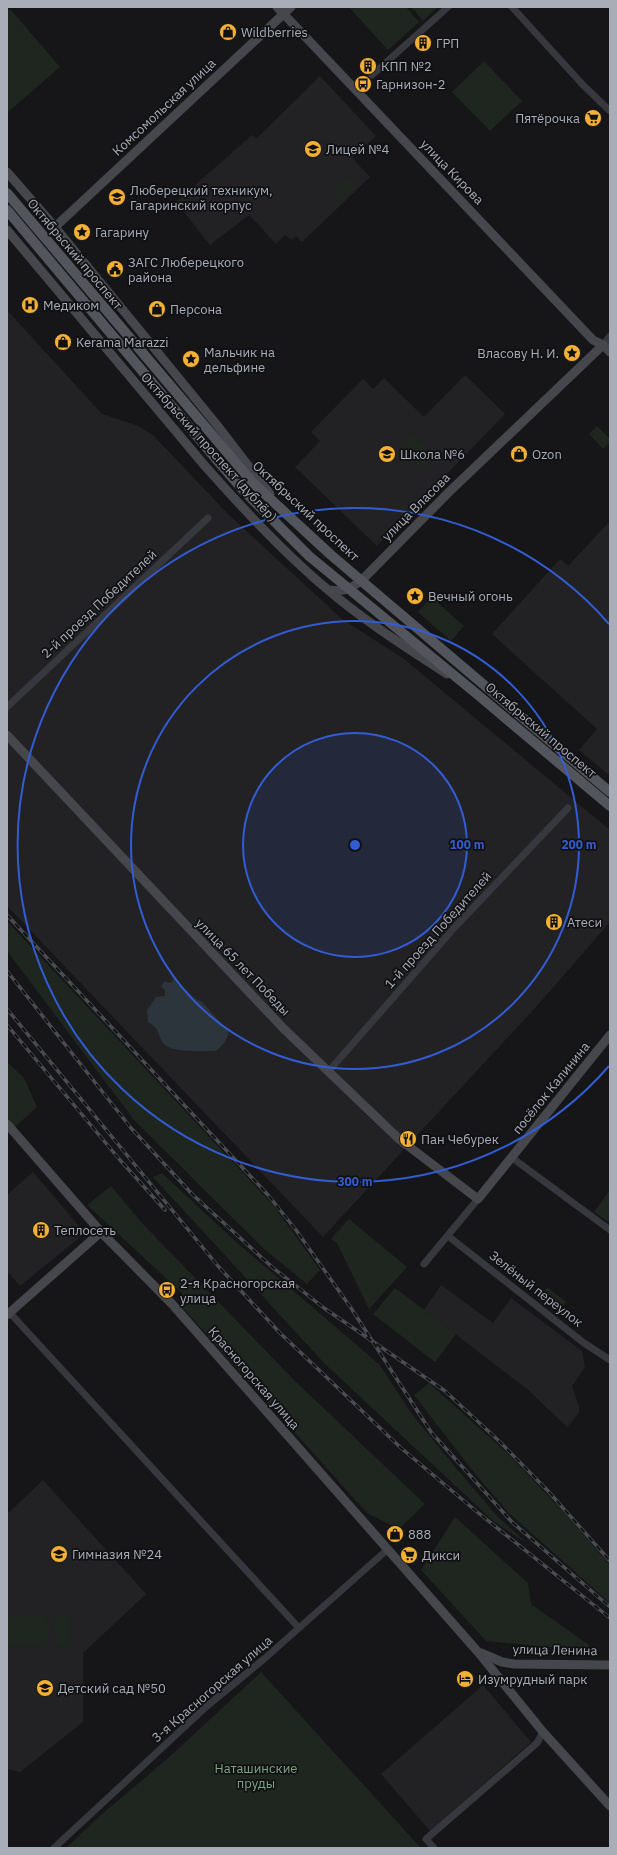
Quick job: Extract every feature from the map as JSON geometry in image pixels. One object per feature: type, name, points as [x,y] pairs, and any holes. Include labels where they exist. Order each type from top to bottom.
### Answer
[{"type":"main road","name":"Октябрьский проспект","points":[[8,194],[228,456],[282,511],[610,792]]},
{"type":"main road","name":"Октябрьский проспект","points":[[7,210],[240,486],[309,556],[610,806]]},
{"type":"street","name":"улица Кирова","points":[[277,7],[593,340],[603,345],[610,352]]},
{"type":"street","name":"Комсомольская улица","points":[[55,227],[291,7]]},
{"type":"street","points":[[372,75],[448,7]]},
{"type":"street","points":[[512,7],[583,85],[610,111]]},
{"type":"street","name":"Октябрьский проспект (дублёр)","points":[[7,172],[55,227],[217,425],[282,511]]},
{"type":"street","name":"Октябрьский проспект (дублёр)","points":[[7,230],[157,410],[235,500],[278,544],[328,590],[403,645],[478,695]]},
{"type":"street","points":[[603,345],[610,336]]},
{"type":"street","name":"улица Власова","points":[[349,590],[362,580],[454,487],[603,345]]},
{"type":"street","name":"2-й проезд Победителей","points":[[7,707],[208,518]]},
{"type":"street","points":[[328,590],[349,590]]},
{"type":"street","name":"улица 65 лет Победы","points":[[7,736],[283,1028],[399,1139],[478,1199]]},
{"type":"street","name":"1-й проезд Победителей","points":[[328,1072],[455,927],[568,808]]},
{"type":"street","name":"посёлок Калинина","points":[[424,1264],[610,1035]]},
{"type":"street","name":"Красногорская улица","points":[[7,1124],[101,1232],[172,1304],[478,1652],[543,1732],[610,1806]]},
{"type":"street","points":[[511,1157],[610,1230]]},
{"type":"street","points":[[101,1232],[8,1314],[299,1628]]},
{"type":"street","name":"Зелёный переулок","points":[[448,1236],[584,1343],[610,1360]]},
{"type":"street","name":"3-я Красногорская улица","points":[[54,1848],[207,1706],[299,1628],[388,1549]]},
{"type":"street","name":"улица Ленина","points":[[478,1652],[502,1662],[514,1664],[610,1664]]},
{"type":"street","points":[[501,1681],[503,1669],[514,1664]]},
{"type":"street","points":[[434,1848],[426,1839],[537,1743],[543,1732]]},
{"type":"shaded area","points":[[320,76],[376,136],[352,158],[370,177],[302,242],[296,236],[292,240],[285,235],[276,244],[249,215],[210,245],[176,202],[252,135],[256,139]]},
{"type":"shaded area","points":[[7,310],[102,414],[138,426],[153,435],[228,514],[342,619],[404,659],[610,830],[610,922],[536,1007],[323,1237],[7,906]]},
{"type":"shaded area","name":"Школа №6","points":[[465,375],[505,414],[377,546],[295,467],[320,441],[311,432],[363,379],[373,389],[384,378],[424,417]]},
{"type":"shaded area","points":[[610,521],[610,776],[579,750],[597,729],[492,634],[560,559],[568,566]]},
{"type":"shaded area","points":[[173,977],[194,998],[202,1002],[229,1032],[225,1042],[216,1051],[188,1051],[168,1047],[162,1041],[157,1030],[148,1022],[147,1010],[156,997],[165,996],[165,990],[161,986],[165,981],[169,983],[172,982]]},
{"type":"shaded area","points":[[33,1172],[85,1233],[20,1286],[7,1271],[7,1195]]},
{"type":"shaded area","points":[[441,1285],[493,1323],[511,1298],[582,1351],[585,1367],[572,1386],[579,1406],[579,1413],[567,1427],[527,1389],[424,1310]]},
{"type":"shaded area","name":"Гимназия №24","points":[[43,1480],[146,1594],[83,1653],[83,1722],[20,1772],[7,1769],[7,1514]]},
{"type":"shaded area","points":[[483,1685],[531,1742],[430,1831],[381,1774]]},
{"type":"green space","points":[[349,7],[406,7],[419,22],[388,50]]},
{"type":"green space","points":[[411,7],[438,7],[423,21]]},
{"type":"green space","points":[[10,9],[60,67],[7,113],[7,12]]},
{"type":"green space","points":[[484,61],[522,101],[490,131],[452,92]]},
{"type":"green space","points":[[348,177],[357,187],[338,202],[329,192]]},
{"type":"green space","points":[[597,426],[610,439],[610,442],[603,449],[589,434]]},
{"type":"green space","points":[[411,434],[435,456],[423,468],[400,446]]},
{"type":"green space","points":[[431,597],[464,626],[451,641],[418,612]]},
{"type":"green space","points":[[7,921],[273,1205],[320,1270],[307,1284],[264,1249],[134,1120],[7,951]]},
{"type":"green space","points":[[7,1062],[24,1078],[37,1107],[14,1128],[7,1120]]},
{"type":"green space","points":[[162,1173],[235,1241],[380,1365],[411,1413],[456,1468],[498,1517],[529,1545],[492,1520],[324,1363],[153,1177]]},
{"type":"green space","points":[[111,1186],[142,1223],[296,1382],[425,1504],[399,1529],[367,1513],[182,1307],[182,1293],[87,1205]]},
{"type":"green space","points":[[610,1190],[610,1223],[594,1212]]},
{"type":"green space","points":[[349,1219],[407,1267],[369,1309],[337,1243],[331,1239]]},
{"type":"green space","points":[[547,1287],[566,1302],[559,1311],[540,1297]]},
{"type":"green space","points":[[395,1288],[456,1334],[435,1362],[373,1314]]},
{"type":"green space","points":[[429,1383],[508,1454],[561,1509],[610,1565],[610,1603],[509,1513],[476,1475],[414,1395]]},
{"type":"green space","points":[[455,1517],[528,1583],[531,1604],[589,1645],[591,1651],[486,1641],[421,1570]]},
{"type":"green space","points":[[7,1615],[44,1616],[47,1620],[50,1631],[43,1646],[7,1645]]},
{"type":"green space","points":[[55,1616],[70,1616],[70,1646],[55,1646]]},
{"type":"green space","name":"Наташинские пруды","points":[[261,1672],[421,1848],[66,1848],[103,1813],[166,1760]]},
{"type":"railway","points":[[7,915],[268,1195],[296,1230],[351,1308],[431,1432],[512,1522],[610,1607]]},
{"type":"railway","points":[[7,971],[131,1128],[193,1195],[272,1267],[324,1308],[445,1391],[500,1442],[548,1491],[610,1561]]},
{"type":"railway","points":[[7,1009],[218,1266],[280,1333],[401,1448],[476,1511],[610,1618]]},
{"type":"railway","points":[[7,1025],[120,1160],[165,1210]]},
{"type":"place","name":"Wildberries","points":[[228,32]]},
{"type":"place","name":"ГРП","points":[[423,43]]},
{"type":"place","name":"КПП №2","points":[[368,66]]},
{"type":"place","name":"Гарнизон-2","points":[[363,84]]},
{"type":"place","name":"Пятёрочка","points":[[593,118]]},
{"type":"place","name":"Лицей №4","points":[[313,149]]},
{"type":"place","name":"Люберецкий техникум, Гагаринский корпус","points":[[117,197]]},
{"type":"place","name":"Гагарину","points":[[82,232]]},
{"type":"place","name":"ЗАГС Люберецкого района","points":[[115,269]]},
{"type":"place","name":"Медиком","points":[[30,305]]},
{"type":"place","name":"Персона","points":[[157,309]]},
{"type":"place","name":"Kerama Marazzi","points":[[63,342]]},
{"type":"place","name":"Власову Н. И.","points":[[572,353]]},
{"type":"place","name":"Мальчик на дельфине","points":[[191,359]]},
{"type":"place","name":"Школа №6","points":[[387,454]]},
{"type":"place","name":"Ozon","points":[[519,454]]},
{"type":"place","name":"Вечный огонь","points":[[415,596]]},
{"type":"place","name":"Атеси","points":[[554,922]]},
{"type":"place","name":"Пан Чебурек","points":[[408,1139]]},
{"type":"place","name":"Теплосеть","points":[[41,1230]]},
{"type":"place","name":"2-я Красногорская улица","points":[[167,1290]]},
{"type":"place","name":"888","points":[[395,1534]]},
{"type":"place","name":"Гимназия №24","points":[[59,1554]]},
{"type":"place","name":"Дикси","points":[[409,1555]]},
{"type":"place","name":"Изумрудный парк","points":[[465,1679]]},
{"type":"place","name":"Детский сад №50","points":[[45,1688]]}]
